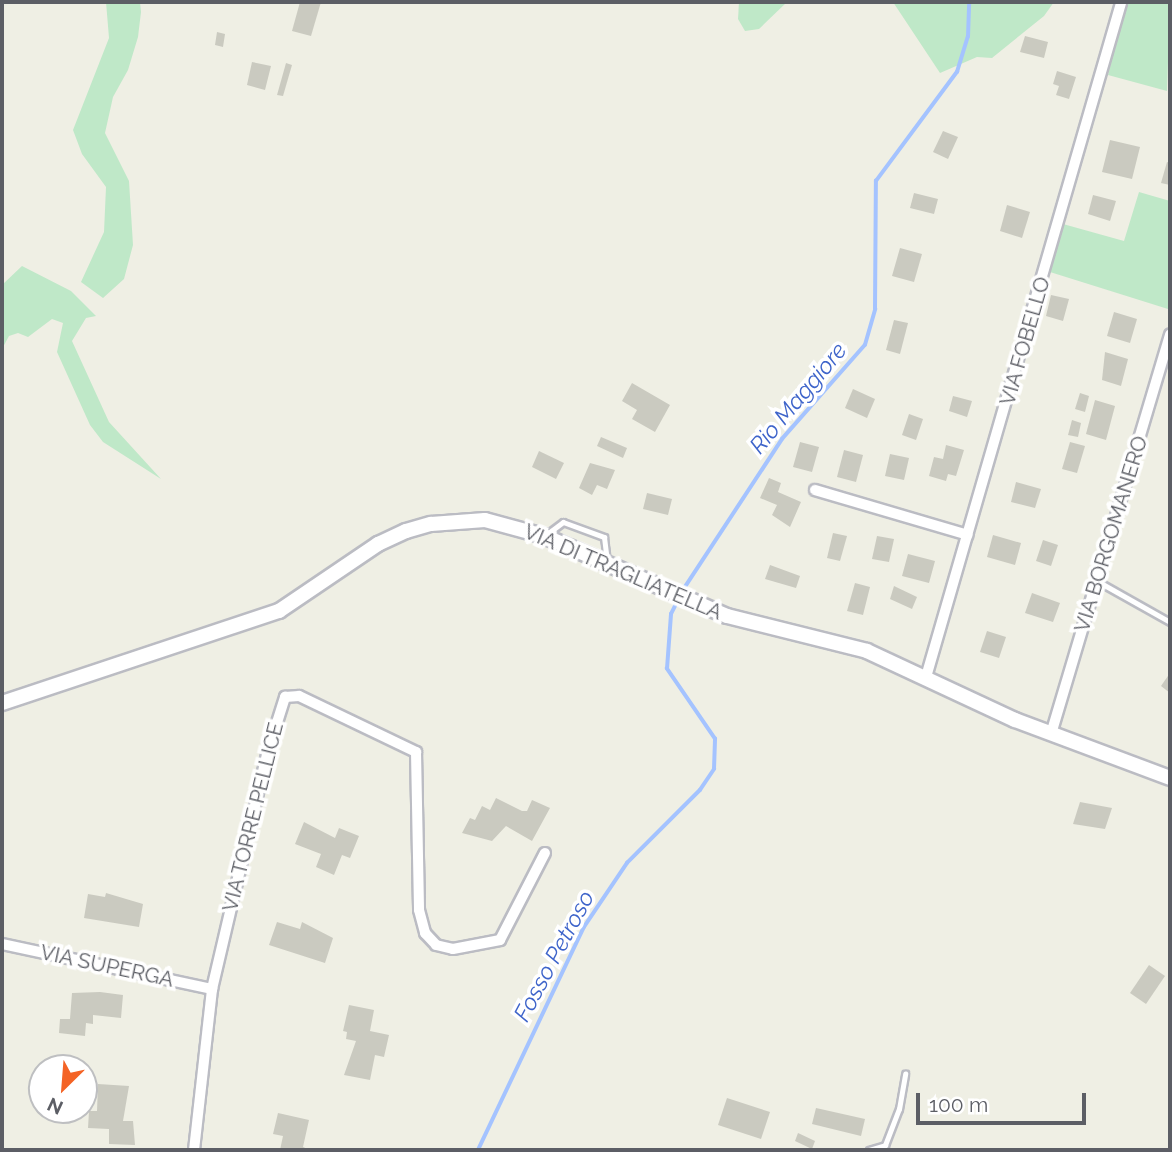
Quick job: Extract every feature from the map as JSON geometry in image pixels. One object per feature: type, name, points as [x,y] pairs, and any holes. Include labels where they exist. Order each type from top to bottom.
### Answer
[{"type":"street","name":"VIA FOBELLO","points":[[926,677],[1121,3]]},
{"type":"street","name":"VIA BORGOMANERO","points":[[1051,734],[1166,366],[1170,334]]},
{"type":"street","points":[[815,490],[968,535]]},
{"type":"street","name":"VIA DI TRAGLIATELLA","points":[[2,703],[279,611],[378,544],[406,531],[431,523],[485,520],[544,536],[692,603],[748,623],[846,643],[1051,734],[1170,778]]},
{"type":"street","name":"VIA TORRE PELLICE","points":[[194,1150],[212,989],[268,751],[287,695],[299,696],[417,754],[419,910],[425,933],[436,945],[453,949],[500,940],[545,853]]},
{"type":"street","name":"VIA SUPERGA","points":[[2,944],[212,989]]},
{"type":"lane","points":[[544,536],[563,522],[604,537],[608,565]]},
{"type":"lane","points":[[1097,580],[1170,622]]},
{"type":"lane","points":[[869,1150],[885,1144],[899,1109],[905,1074]]},
{"type":"green space","points":[[106,2],[140,2],[141,12],[138,37],[128,70],[113,97],[105,133],[129,181],[133,245],[124,279],[103,298],[81,282],[104,232],[106,187],[82,154],[73,130],[109,38]]},
{"type":"green space","points":[[739,2],[787,2],[759,29],[745,31],[738,19]]},
{"type":"green space","points":[[893,2],[1054,2],[1044,16],[992,58],[977,57],[940,73]]},
{"type":"green space","points":[[1125,2],[1170,2],[1167,91],[1108,75]]},
{"type":"green space","points":[[1139,192],[1170,201],[1168,309],[1050,272],[1063,224],[1124,241]]},
{"type":"green space","points":[[22,266],[71,291],[96,316],[86,318],[72,341],[109,422],[161,479],[103,442],[90,425],[57,352],[63,323],[52,319],[28,337],[18,333],[9,336],[2,349],[2,285]]},
{"type":"building","points":[[300,2],[321,2],[311,36],[292,31]]},
{"type":"building","points":[[217,32],[225,34],[223,47],[215,45]]},
{"type":"building","points":[[1025,36],[1048,42],[1044,58],[1020,52]]},
{"type":"building","points":[[252,62],[271,66],[265,90],[247,85]]},
{"type":"building","points":[[286,63],[292,65],[283,96],[277,95]]},
{"type":"building","points":[[1057,71],[1076,77],[1069,99],[1056,95],[1059,86],[1053,84]]},
{"type":"building","points":[[943,131],[958,137],[948,159],[933,152]]},
{"type":"building","points":[[1110,140],[1140,147],[1132,179],[1102,172]]},
{"type":"building","points":[[1167,162],[1170,163],[1170,185],[1161,183]]},
{"type":"building","points":[[914,193],[938,199],[934,214],[910,208]]},
{"type":"building","points":[[1093,195],[1116,201],[1110,221],[1088,214]]},
{"type":"building","points":[[1007,205],[1030,212],[1022,238],[1000,231]]},
{"type":"building","points":[[900,248],[922,254],[914,282],[892,276]]},
{"type":"building","points":[[1051,295],[1069,299],[1063,321],[1046,316]]},
{"type":"building","points":[[1114,312],[1137,319],[1130,343],[1107,336]]},
{"type":"building","points":[[894,320],[908,323],[900,354],[886,350]]},
{"type":"building","points":[[1105,352],[1128,359],[1121,386],[1102,380]]},
{"type":"building","points":[[632,383],[670,405],[655,432],[632,419],[637,410],[622,401]]},
{"type":"building","points":[[853,389],[875,399],[867,418],[845,408]]},
{"type":"building","points":[[1080,393],[1089,396],[1085,412],[1075,409]]},
{"type":"building","points":[[953,396],[972,401],[967,417],[949,411]]},
{"type":"building","points":[[1095,400],[1115,406],[1106,440],[1086,434]]},
{"type":"building","points":[[909,414],[923,419],[916,440],[902,435]]},
{"type":"building","points":[[1072,420],[1081,423],[1078,437],[1068,435]]},
{"type":"building","points":[[601,437],[627,448],[623,458],[597,446]]},
{"type":"building","points":[[800,442],[819,447],[812,472],[793,467]]},
{"type":"building","points":[[1070,442],[1085,446],[1077,473],[1062,469]]},
{"type":"building","points":[[946,445],[964,450],[956,476],[948,474],[946,481],[929,476],[934,457],[943,459]]},
{"type":"building","points":[[844,450],[863,455],[856,482],[837,477]]},
{"type":"building","points":[[539,451],[564,463],[556,479],[532,467]]},
{"type":"building","points":[[890,454],[909,458],[904,480],[885,476]]},
{"type":"building","points":[[590,463],[615,470],[607,489],[597,485],[592,495],[579,488]]},
{"type":"building","points":[[769,478],[781,483],[778,492],[801,502],[790,527],[772,515],[777,505],[760,498]]},
{"type":"building","points":[[1016,482],[1041,489],[1035,508],[1011,502]]},
{"type":"building","points":[[647,493],[672,499],[668,515],[643,509]]},
{"type":"building","points":[[833,533],[847,536],[840,561],[827,558]]},
{"type":"building","points":[[993,535],[1021,543],[1015,565],[987,557]]},
{"type":"building","points":[[877,536],[894,539],[889,562],[872,559]]},
{"type":"building","points":[[1043,540],[1058,545],[1051,566],[1036,561]]},
{"type":"building","points":[[908,554],[935,561],[929,583],[902,576]]},
{"type":"building","points":[[770,565],[800,576],[796,588],[765,579]]},
{"type":"building","points":[[855,583],[870,587],[863,615],[847,611]]},
{"type":"building","points":[[894,586],[917,597],[912,609],[890,599]]},
{"type":"building","points":[[1032,593],[1060,603],[1053,622],[1025,613]]},
{"type":"building","points":[[987,631],[1006,637],[999,658],[980,652]]},
{"type":"building","points":[[1170,673],[1170,693],[1161,686]]},
{"type":"building","points":[[496,798],[522,811],[527,811],[532,800],[550,808],[532,841],[506,826],[492,841],[462,833],[470,818],[475,820],[482,806],[490,810]]},
{"type":"building","points":[[1080,802],[1112,808],[1105,829],[1073,824]]},
{"type":"building","points":[[304,822],[335,838],[339,828],[359,836],[350,858],[342,855],[334,875],[316,867],[321,854],[295,844]]},
{"type":"building","points":[[106,893],[143,904],[139,927],[84,918],[88,894],[105,897]]},
{"type":"building","points":[[277,922],[300,929],[302,922],[333,938],[325,963],[269,945]]},
{"type":"building","points":[[1149,965],[1165,976],[1146,1004],[1130,993]]},
{"type":"building","points":[[72,993],[123,995],[121,1018],[93,1015],[93,1024],[86,1023],[85,1036],[59,1033],[60,1019],[70,1019]]},
{"type":"building","points":[[349,1005],[374,1010],[370,1031],[389,1035],[384,1057],[375,1055],[370,1080],[344,1075],[356,1041],[346,1039],[347,1032],[343,1031]]},
{"type":"building","points":[[98,1084],[129,1086],[123,1121],[133,1121],[135,1145],[109,1144],[109,1129],[88,1128],[88,1124],[98,1124]]},
{"type":"building","points":[[727,1098],[770,1112],[761,1139],[718,1125]]},
{"type":"building","points":[[816,1108],[865,1119],[861,1136],[812,1124]]},
{"type":"building","points":[[278,1113],[309,1120],[303,1147],[310,1150],[280,1150],[283,1136],[273,1134]]},
{"type":"building","points":[[798,1133],[815,1141],[812,1149],[795,1141]]},
{"type":"waterway","name":"Rio Maggiore","points":[[681,593],[782,439],[865,345],[875,309],[876,181],[957,72],[968,37],[969,2]]},
{"type":"waterway","name":"Fosso Petroso","points":[[478,1150],[584,927],[627,863],[700,790],[714,769],[715,739],[667,669],[671,614],[678,600]]}]
